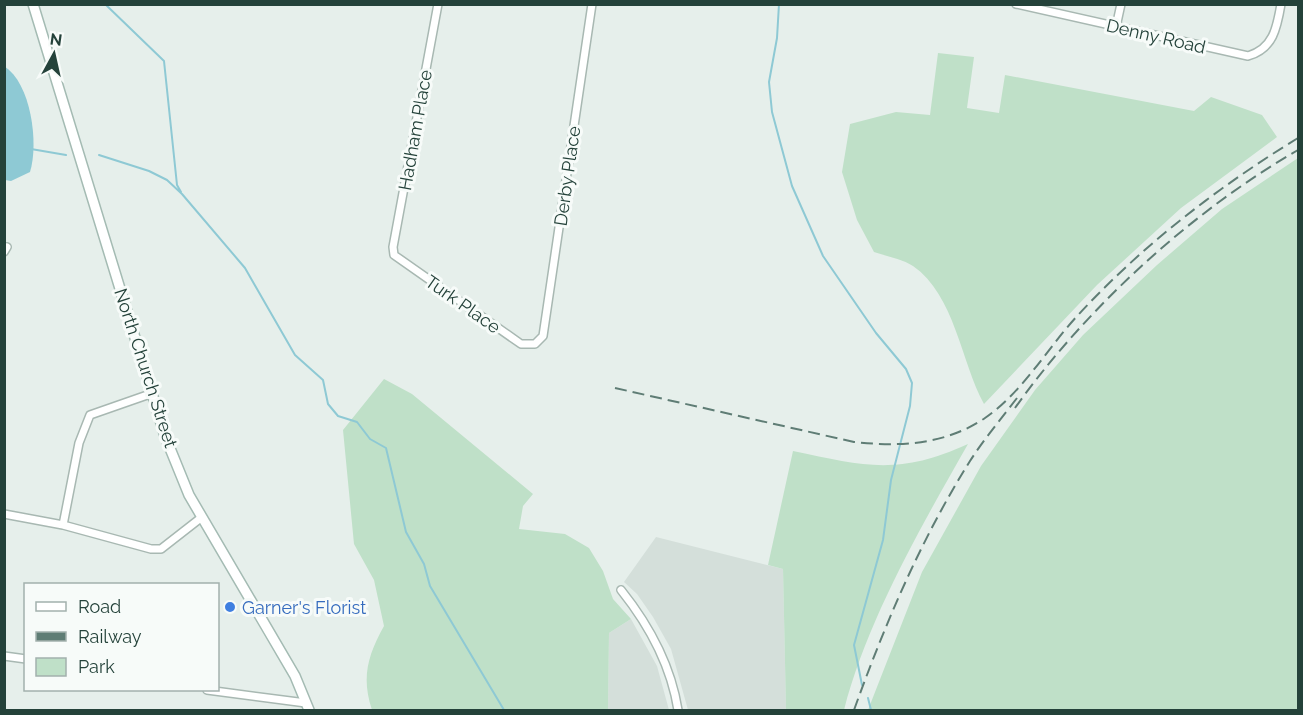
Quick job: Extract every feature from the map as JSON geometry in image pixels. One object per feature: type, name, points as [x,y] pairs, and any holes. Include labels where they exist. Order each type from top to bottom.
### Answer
[{"type":"main road","name":"North Church Street","points":[[33,4],[165,436],[189,495],[295,676],[308,707]]},
{"type":"street","name":"Hadham Place","points":[[394,255],[393,247],[438,4]]},
{"type":"street","name":"Derby Place","points":[[535,344],[543,336],[592,4]]},
{"type":"street","name":"Denny Road","points":[[1017,4],[1237,55],[1260,53],[1274,35],[1281,4]]},
{"type":"street","points":[[1116,27],[1121,4]]},
{"type":"street","name":"Turk Place","points":[[394,255],[521,344],[535,344]]},
{"type":"street","points":[[63,525],[79,443],[90,415],[153,393]]},
{"type":"street","points":[[4,514],[63,525],[151,549],[160,549],[202,518]]},
{"type":"street","points":[[621,590],[637,611],[661,654],[671,680],[678,711]]},
{"type":"street","points":[[4,656],[24,659]]},
{"type":"street","points":[[213,691],[308,707]]},
{"type":"shaded area","points":[[656,537],[783,569],[786,710],[688,710],[671,649],[637,594],[624,582]]},
{"type":"shaded area","points":[[631,619],[657,666],[669,710],[608,710],[609,633]]},
{"type":"green space","points":[[938,53],[974,57],[967,108],[999,113],[1005,75],[1194,111],[1211,97],[1262,115],[1277,137],[1181,208],[1097,285],[984,404],[956,330],[939,294],[913,266],[874,252],[857,220],[842,172],[850,124],[896,112],[930,115]]},
{"type":"green space","points":[[1298,158],[1298,710],[868,710],[922,572],[981,466],[1035,390],[1083,335],[1157,265],[1222,209]]},
{"type":"green space","points":[[384,379],[412,394],[533,494],[523,506],[519,529],[565,534],[589,548],[603,571],[613,599],[631,619],[609,633],[608,710],[372,710],[367,687],[368,666],[384,626],[374,580],[354,544],[343,430]]},
{"type":"green space","points":[[968,444],[915,540],[881,608],[854,676],[844,710],[786,710],[783,569],[768,565],[793,451],[840,461],[881,465],[921,461]]},
{"type":"water","points":[[4,66],[21,86],[26,99],[31,114],[34,146],[30,172],[11,181],[5,180]]},
{"type":"waterway","points":[[105,4],[164,61],[177,185],[181,192]]},
{"type":"waterway","points":[[779,4],[777,38],[769,82],[772,112],[792,186],[823,256],[876,333],[906,369],[912,383],[910,406],[891,480],[883,540],[854,645],[862,685]]},
{"type":"waterway","points":[[31,149],[66,155]]},
{"type":"waterway","points":[[99,155],[149,171],[167,180],[182,194],[245,268],[295,355],[323,380],[328,404],[338,416],[357,422],[370,439],[386,448],[406,532],[424,564],[430,586],[504,710]]},
{"type":"waterway","points":[[868,698],[871,710]]},
{"type":"railway","points":[[615,388],[854,442],[905,444],[954,434],[970,427],[999,407],[1023,382],[1079,314],[1155,241],[1239,176],[1298,138]]},
{"type":"railway","points":[[1015,408],[1074,334],[1143,264],[1219,202],[1258,174],[1298,150]]},
{"type":"railway","points":[[854,710],[891,614],[920,551],[975,453],[1017,398]]},
{"type":"place","name":"Garner's Florist","points":[[230,607]]}]
